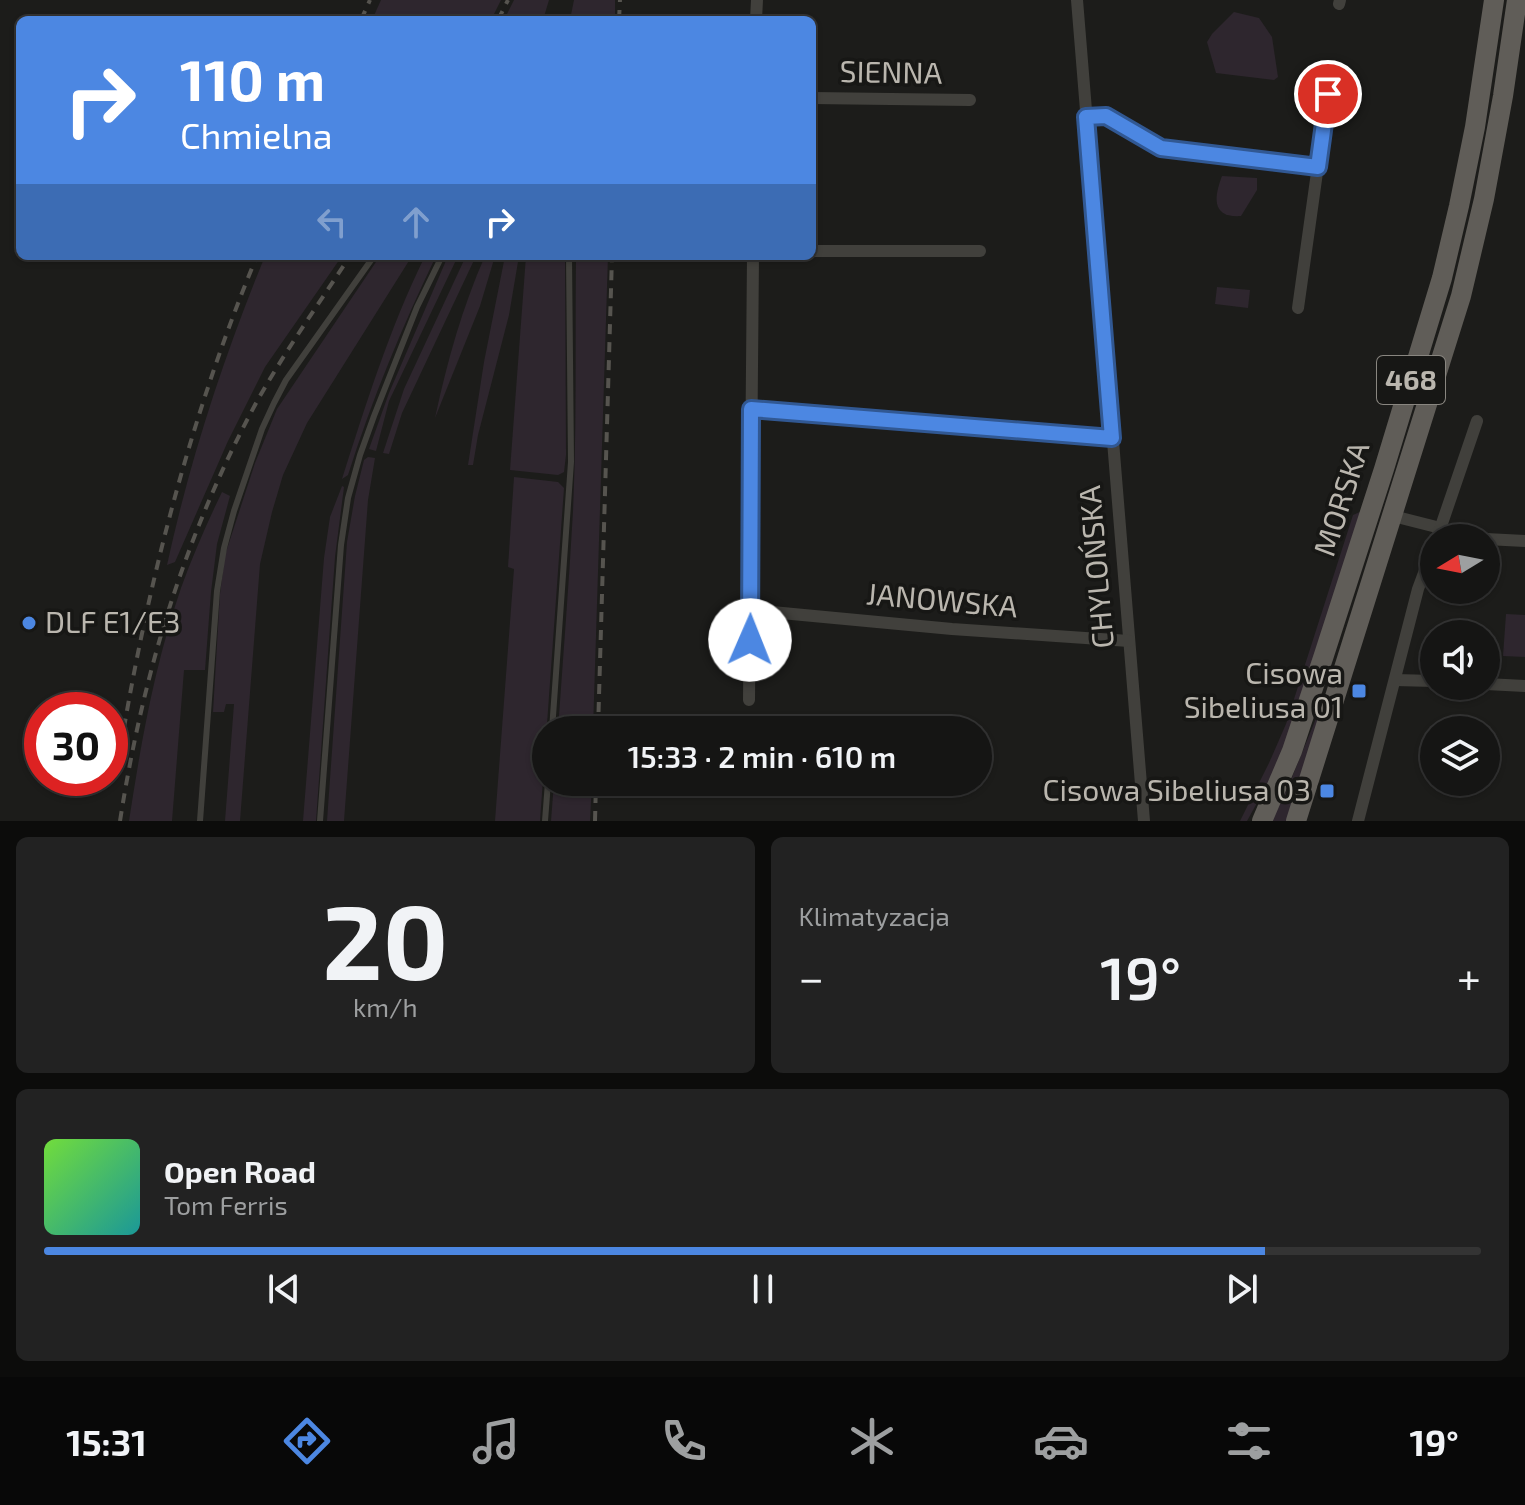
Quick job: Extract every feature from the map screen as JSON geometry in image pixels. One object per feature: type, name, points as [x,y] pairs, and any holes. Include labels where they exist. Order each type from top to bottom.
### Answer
[{"type":"main road","name":"MORSKA","points":[[1262,821],[1292,751],[1324,655],[1442,278],[1475,127],[1494,0]]},
{"type":"main road","name":"MORSKA","points":[[1296,821],[1461,296],[1484,199],[1517,0]]},
{"type":"street","name":"CHYLOŃSKA","points":[[1077,0],[1144,821]]},
{"type":"street","points":[[1298,308],[1328,94]]},
{"type":"street","name":"SIENNA","points":[[816,98],[970,100]]},
{"type":"street","points":[[1086,117],[1106,116],[1169,149],[1318,167]]},
{"type":"street","points":[[816,251],[980,251]]},
{"type":"street","points":[[749,700],[753,260]]},
{"type":"street","points":[[751,409],[1112,438]]},
{"type":"street","points":[[1442,524],[1477,421]]},
{"type":"street","points":[[1393,516],[1420,526]]},
{"type":"street","points":[[1500,540],[1525,541]]},
{"type":"street","points":[[1358,821],[1420,584]]},
{"type":"street","name":"JANOWSKA","points":[[750,610],[952,629],[1129,641]]},
{"type":"street","points":[[1395,680],[1420,681]]},
{"type":"street","points":[[1500,685],[1525,686]]},
{"type":"lane","points":[[200,821],[217,591],[234,511],[262,429],[286,380],[371,260]]},
{"type":"lane","points":[[320,821],[341,545],[348,498],[374,416],[417,307],[440,260]]},
{"type":"lane","points":[[553,716],[571,462],[569,260]]},
{"type":"lane","points":[[545,821],[547,796]]},
{"type":"shaded area","points":[[381,0],[501,0],[493,16],[374,16]]},
{"type":"shaded area","points":[[514,0],[549,0],[544,16],[506,16]]},
{"type":"shaded area","points":[[574,0],[615,0],[615,16],[571,16]]},
{"type":"shaded area","points":[[1234,12],[1259,18],[1272,37],[1278,77],[1274,80],[1216,73],[1207,42]]},
{"type":"shaded area","points":[[1222,176],[1257,178],[1257,190],[1241,216],[1224,214],[1217,205]]},
{"type":"shaded area","points":[[263,260],[339,260],[265,367],[228,441],[175,562],[167,565],[209,408]]},
{"type":"shaded area","points":[[377,260],[409,260],[307,423],[283,475],[260,564],[240,821],[225,821],[234,704],[226,704],[224,712],[213,712],[220,594],[225,555],[255,463],[277,409]]},
{"type":"shaded area","points":[[423,260],[434,260],[388,364],[348,475],[342,479],[390,338]]},
{"type":"shaded area","points":[[446,260],[456,260],[389,401],[376,451],[369,449],[389,393]]},
{"type":"shaded area","points":[[464,260],[474,260],[402,413],[389,454],[383,453],[404,389]]},
{"type":"shaded area","points":[[483,260],[494,260],[480,306],[435,418],[456,336]]},
{"type":"shaded area","points":[[504,260],[518,260],[509,315],[473,465],[468,465]]},
{"type":"shaded area","points":[[526,260],[565,260],[564,472],[558,475],[510,470]]},
{"type":"shaded area","points":[[576,260],[608,260],[593,716],[559,716],[574,479]]},
{"type":"shaded area","points":[[1217,287],[1250,290],[1248,308],[1215,304]]},
{"type":"shaded area","points":[[375,458],[368,500],[344,821],[327,821],[347,542],[355,496],[364,460]]},
{"type":"shaded area","points":[[514,477],[558,482],[564,488],[548,716],[532,716],[532,796],[542,796],[540,821],[495,821],[514,569],[508,567]]},
{"type":"shaded area","points":[[342,486],[316,821],[303,821],[324,558],[330,517]]},
{"type":"shaded area","points":[[222,492],[230,496],[217,544],[205,670],[184,670],[172,821],[129,821],[144,733],[164,645],[200,539]]},
{"type":"shaded area","points":[[1362,511],[1278,765],[1247,821],[1240,821],[1286,724],[1353,515]]},
{"type":"shaded area","points":[[1506,614],[1525,615],[1525,657],[1503,656]]},
{"type":"shaded area","points":[[1322,710],[1287,821],[1271,821],[1317,716]]},
{"type":"shaded area","points":[[553,796],[591,796],[590,821],[551,821]]},
{"type":"railway","points":[[363,16],[370,0]]},
{"type":"railway","points":[[500,16],[508,0]]},
{"type":"railway","points":[[619,16],[620,0]]},
{"type":"railway","points":[[128,706],[172,506],[211,379],[255,260]]},
{"type":"railway","points":[[120,821],[129,766],[154,660],[187,556],[207,505],[255,405],[347,260]]},
{"type":"railway","points":[[598,716],[612,260]]},
{"type":"railway","points":[[595,821],[596,796]]},
{"type":"place","name":"DLF E1/E3","points":[[29,623]]},
{"type":"place","name":"Cisowa Sibeliusa 01","points":[[1359,691]]},
{"type":"place","name":"Cisowa Sibeliusa 03","points":[[1327,791]]},
{"type":"route","points":[[750,640],[751,409],[1112,438],[1086,117],[1106,116],[1161,148],[1318,167],[1328,94]]}]
